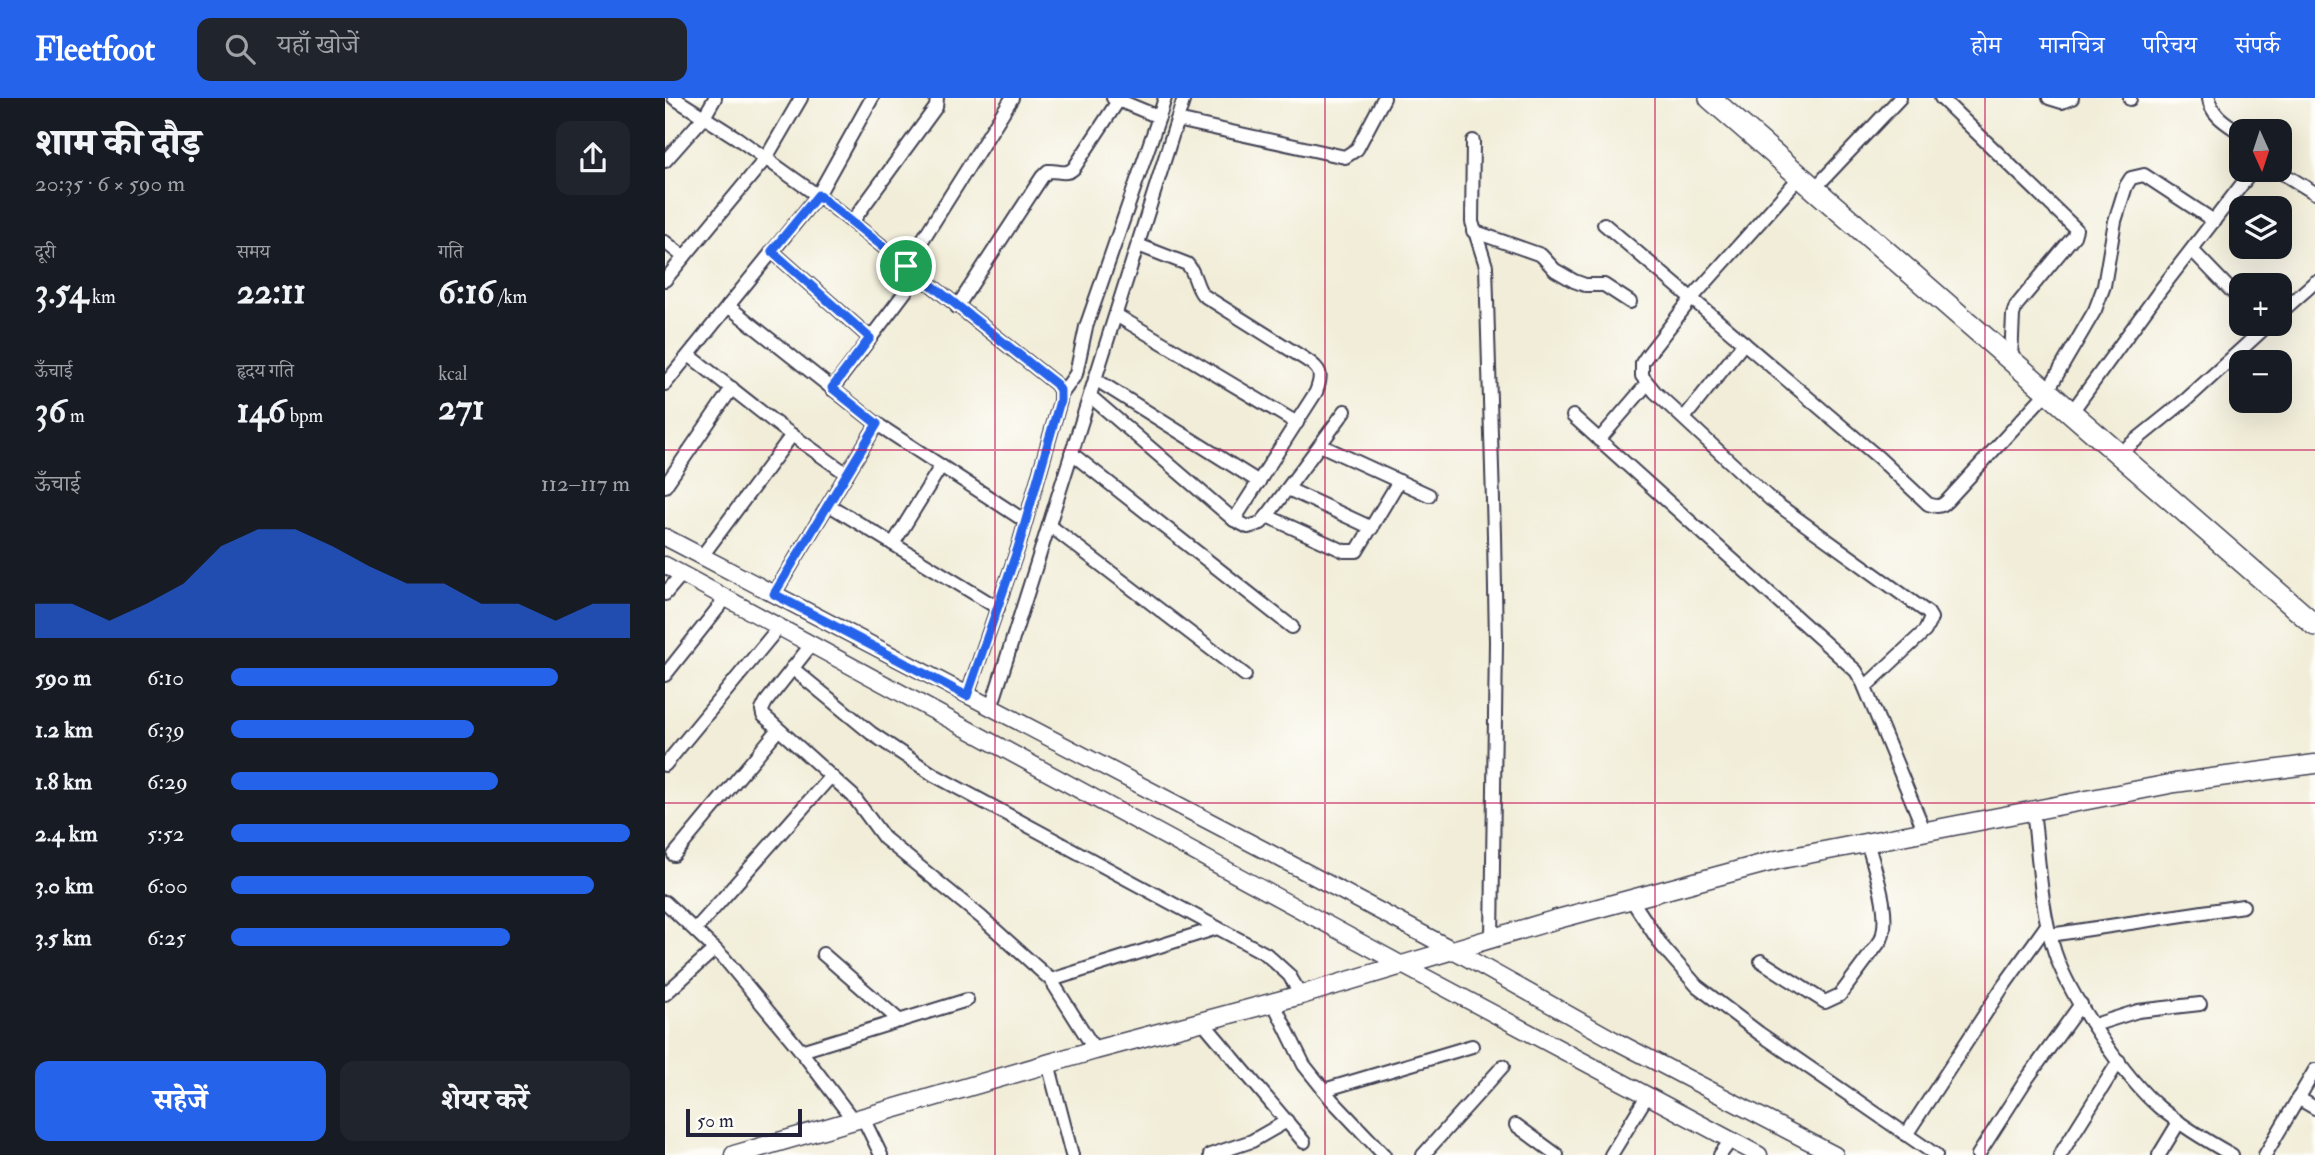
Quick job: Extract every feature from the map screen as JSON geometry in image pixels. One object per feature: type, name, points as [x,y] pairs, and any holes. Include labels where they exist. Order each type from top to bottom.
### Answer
[{"type":"highway","points":[[1710,98],[2315,625]]},
{"type":"main road","points":[[734,1155],[1048,1063],[1301,995],[1631,899],[1777,860],[2175,783],[2315,764]]},
{"type":"street","points":[[674,98],[818,195],[1056,384],[1061,395]]},
{"type":"street","points":[[666,158],[704,117],[715,98]]},
{"type":"street","points":[[665,280],[766,158],[801,98]]},
{"type":"street","points":[[665,384],[818,195],[872,98]]},
{"type":"street","points":[[852,222],[936,107],[937,98]]},
{"type":"street","points":[[906,266],[1012,98]]},
{"type":"street","points":[[967,696],[998,608],[1061,395],[1076,374],[1086,327],[1165,98]]},
{"type":"street","points":[[991,708],[1184,98]]},
{"type":"street","points":[[1177,120],[1345,157],[1357,149],[1384,98]]},
{"type":"street","points":[[1865,687],[1920,637],[1930,624],[1928,613],[1770,499],[1641,376],[1642,363],[1692,298],[1807,183],[1899,98]]},
{"type":"street","points":[[1941,98],[2076,229],[2074,236],[2016,306],[2013,315],[2011,359]]},
{"type":"street","points":[[2049,98],[2061,102],[2072,98]]},
{"type":"street","points":[[2209,98],[2215,115],[2229,125]]},
{"type":"street","points":[[957,307],[1042,177],[1048,172],[1070,172],[1116,100],[1159,117]]},
{"type":"street","points":[[1473,141],[1473,231],[1486,266],[1488,293],[1496,642],[1492,939]]},
{"type":"street","points":[[1604,224],[1929,504],[1936,506],[1947,500],[2047,392],[2101,295],[2115,220],[2131,178],[2144,175],[2214,220]]},
{"type":"street","points":[[2293,180],[2315,193]]},
{"type":"street","points":[[2071,413],[2244,182]]},
{"type":"street","points":[[1473,231],[1541,255],[1555,270],[1574,281],[1585,285],[1604,285],[1630,302]]},
{"type":"street","points":[[665,242],[684,257]]},
{"type":"street","points":[[1138,245],[1187,264],[1203,295],[1318,368],[1321,380],[1297,423],[1234,520]]},
{"type":"street","points":[[2192,250],[2229,288]]},
{"type":"street","points":[[772,251],[870,338]]},
{"type":"street","points":[[832,388],[918,275]]},
{"type":"street","points":[[2292,302],[2315,282]]},
{"type":"street","points":[[727,306],[877,424],[1025,521]]},
{"type":"street","points":[[1116,314],[1297,423]]},
{"type":"street","points":[[2120,453],[2187,399],[2253,336]]},
{"type":"street","points":[[1684,418],[1744,343]]},
{"type":"street","points":[[689,355],[847,474]]},
{"type":"street","points":[[1095,379],[1259,482]]},
{"type":"street","points":[[1599,440],[1647,384]]},
{"type":"street","points":[[665,486],[732,388]]},
{"type":"street","points":[[1090,396],[1234,520],[1248,527],[1254,526],[1267,516],[1345,411]]},
{"type":"street","points":[[1573,416],[1856,671],[1924,830]]},
{"type":"street","points":[[774,594],[877,424]]},
{"type":"street","points":[[702,556],[792,435]]},
{"type":"street","points":[[1321,445],[1429,495]]},
{"type":"street","points":[[1072,453],[1291,627]]},
{"type":"street","points":[[893,544],[941,466]]},
{"type":"street","points":[[1267,516],[1344,551],[1357,551],[1399,481]]},
{"type":"street","points":[[1288,489],[1372,528]]},
{"type":"street","points":[[829,505],[998,608]]},
{"type":"street","points":[[1049,525],[1245,675]]},
{"type":"street","points":[[665,537],[1835,1155]]},
{"type":"street","points":[[665,565],[1411,964],[1647,1096],[1759,1155]]},
{"type":"street","points":[[665,594],[682,574]]},
{"type":"street","points":[[665,675],[726,598]]},
{"type":"street","points":[[665,765],[779,627]]},
{"type":"street","points":[[811,645],[762,710],[763,715],[853,796],[884,838],[981,917],[1051,980],[1095,1050]]},
{"type":"street","points":[[792,668],[871,733],[934,775],[1266,954],[1280,965],[1301,995]]},
{"type":"street","points":[[674,855],[778,730]]},
{"type":"street","points":[[695,930],[831,776]]},
{"type":"street","points":[[2033,810],[2049,930],[2063,973],[2094,1026],[2119,1061],[2158,1106],[2232,1155]]},
{"type":"street","points":[[1761,961],[1825,1002],[1840,995],[1885,931],[1885,911],[1867,841]]},
{"type":"street","points":[[1631,899],[1662,946],[1697,986],[1759,1033],[1936,1155]]},
{"type":"street","points":[[665,902],[715,948],[859,1119],[881,1155]]},
{"type":"street","points":[[1906,1135],[2002,988],[2049,930],[2243,906]]},
{"type":"street","points":[[1051,980],[1217,928]]},
{"type":"street","points":[[665,994],[715,948]]},
{"type":"street","points":[[823,954],[900,1021]]},
{"type":"street","points":[[801,1051],[967,1000]]},
{"type":"street","points":[[1273,1002],[1304,1065],[1384,1155]]},
{"type":"street","points":[[1978,1155],[2026,1080],[2081,1004]]},
{"type":"street","points":[[2094,1026],[2138,1011],[2200,1004]]},
{"type":"street","points":[[1202,1021],[1304,1142]]},
{"type":"street","points":[[1324,1090],[1472,1046]]},
{"type":"street","points":[[2060,1155],[2119,1061]]},
{"type":"street","points":[[1048,1063],[1072,1155]]},
{"type":"street","points":[[1423,1155],[1503,1066]]},
{"type":"street","points":[[2265,1155],[2315,1070]]},
{"type":"street","points":[[1611,1155],[1647,1096]]},
{"type":"street","points":[[2298,1098],[2315,1108]]},
{"type":"street","points":[[1210,1155],[1252,1141],[1287,1121]]},
{"type":"street","points":[[2159,1155],[2179,1122]]},
{"type":"street","points":[[1516,1125],[1557,1155]]},
{"type":"street","points":[[1720,1155],[1731,1140]]},
{"type":"route","points":[[818,195],[906,266],[1056,384],[1061,395],[1018,548],[967,696],[774,594],[877,424],[832,388],[870,338],[772,251],[818,195]]}]
